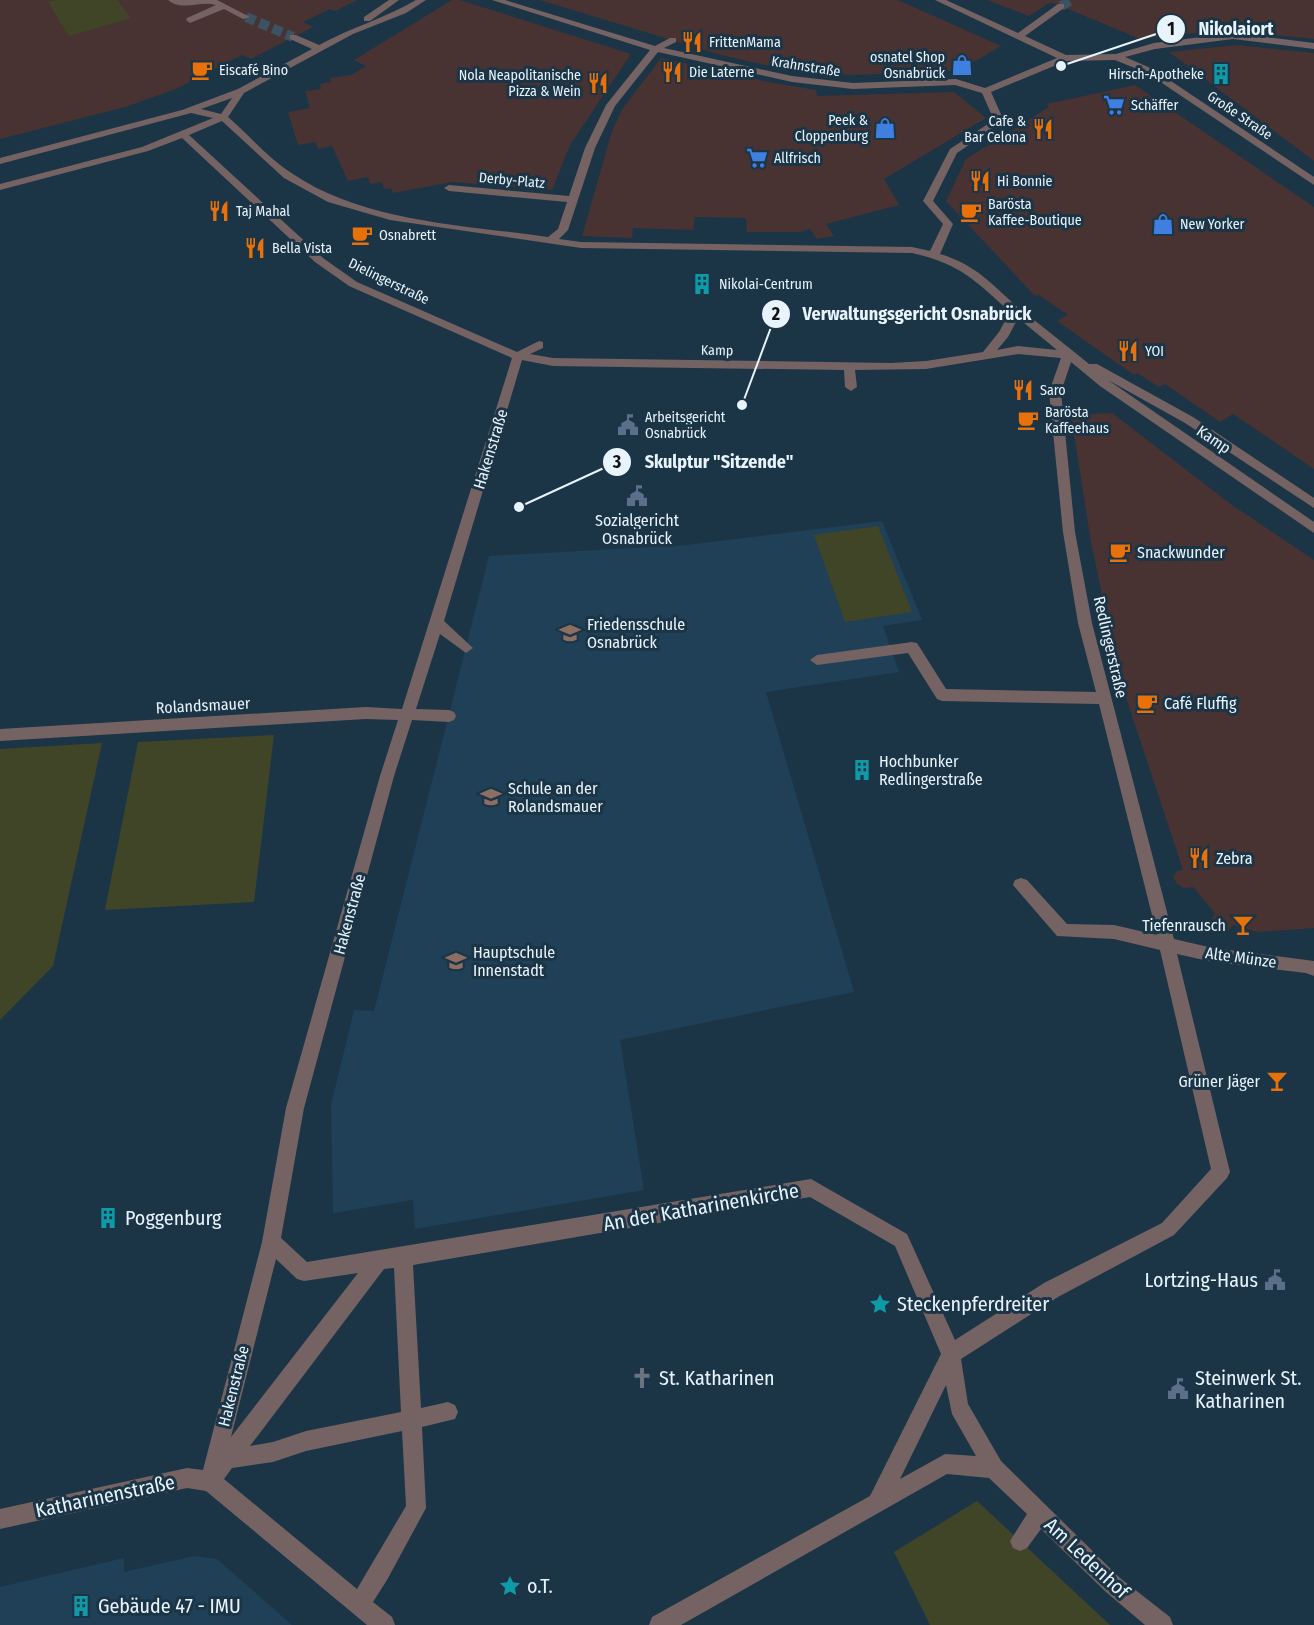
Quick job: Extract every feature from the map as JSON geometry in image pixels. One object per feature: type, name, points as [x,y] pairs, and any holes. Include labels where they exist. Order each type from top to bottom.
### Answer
[{"type":"street","points":[[172,0],[177,3],[192,4],[210,1],[246,17]]},
{"type":"street","points":[[0,161],[187,111],[242,91],[350,32],[395,0]]},
{"type":"street","points":[[350,32],[403,11],[422,0]]},
{"type":"street","name":"Krahnstraße","points":[[496,0],[656,49],[792,79],[853,86],[956,82],[986,91]]},
{"type":"street","points":[[939,0],[1065,58]]},
{"type":"street","points":[[1019,37],[1061,6]]},
{"type":"street","points":[[190,20],[215,8],[224,7]]},
{"type":"street","points":[[934,255],[948,224],[928,201],[952,151],[999,121],[986,91],[1065,58],[1116,57],[1154,46],[1233,36],[1314,46]]},
{"type":"street","points":[[293,38],[319,50]]},
{"type":"street","points":[[187,111],[223,117],[288,176],[332,200],[390,217],[549,241],[563,230],[590,148],[611,105],[656,49],[673,40]]},
{"type":"street","name":"Große Straße","points":[[1116,57],[1150,71],[1311,178]]},
{"type":"street","points":[[0,187],[145,149],[183,134],[223,117],[242,91]]},
{"type":"street","points":[[183,134],[187,111]]},
{"type":"street","name":"Dielingerstraße","points":[[183,134],[319,260],[353,284],[518,356]]},
{"type":"street","name":"Derby-Platz","points":[[448,188],[573,199]]},
{"type":"street","name":"Kamp","points":[[549,241],[580,245],[912,250],[953,261],[972,271],[990,286],[1015,313],[1029,320],[1104,383],[1314,528]]},
{"type":"street","points":[[580,245],[612,256]]},
{"type":"street","points":[[987,354],[1004,334],[1015,313]]},
{"type":"street","points":[[518,356],[539,345]]},
{"type":"street","name":"Kamp","points":[[518,356],[553,362],[849,367],[926,365],[1018,350],[1068,355],[1115,377],[1189,420],[1314,504]]},
{"type":"street","name":"Redlingerstraße","points":[[1068,355],[1055,392],[1069,532],[1085,623],[1167,944]]},
{"type":"street","name":"Hakenstraße","points":[[210,1481],[271,1242],[295,1108],[387,776],[437,623],[518,356]]},
{"type":"street","points":[[849,367],[851,387]]},
{"type":"street","points":[[437,623],[466,648]]},
{"type":"street","points":[[817,660],[912,647],[942,695],[1103,698]]},
{"type":"street","name":"Rolandsmauer","points":[[0,735],[330,715],[449,716]]},
{"type":"street","name":"Alte Münze","points":[[1021,885],[1063,931],[1114,932],[1213,955],[1307,966],[1314,969]]},
{"type":"street","points":[[878,1503],[951,1354],[1051,1290],[1168,1229],[1221,1172],[1167,944]]},
{"type":"street","name":"An der Katharinenkirche","points":[[271,1242],[304,1272],[811,1188],[901,1240],[951,1354]]},
{"type":"street","points":[[359,1604],[416,1508],[403,1257]]},
{"type":"street","points":[[379,1261],[210,1481],[384,1625]]},
{"type":"street","name":"Am Ledenhof","points":[[951,1354],[959,1407],[994,1468],[1113,1585],[1162,1625]]},
{"type":"street","points":[[227,1459],[273,1452],[306,1441],[448,1412]]},
{"type":"street","points":[[660,1625],[945,1464],[994,1468]]},
{"type":"street","name":"Katharinenstraße","points":[[0,1519],[188,1478],[210,1481]]},
{"type":"street","name":"Am Ledenhof","points":[[1020,1541],[1040,1513]]},
{"type":"shaded area","points":[[0,0],[357,0],[335,11],[330,9],[303,22],[313,27],[251,59],[242,55],[176,89],[125,107],[0,139]]},
{"type":"shaded area","points":[[452,0],[460,0],[631,54],[570,145],[552,190],[452,182],[393,193],[391,188],[384,189],[382,182],[370,184],[368,177],[348,181],[332,146],[318,149],[315,142],[298,145],[288,112],[310,108],[305,91],[321,89],[320,84],[331,82],[330,78],[351,75],[366,66],[354,60]]},
{"type":"shaded area","points":[[540,0],[898,0],[1001,46],[958,71],[852,75],[792,71],[721,55]]},
{"type":"shaded area","points":[[987,0],[1314,0],[1314,39],[1225,30],[1140,39],[1051,2],[1029,16]]},
{"type":"shaded area","points":[[1237,45],[1314,53],[1314,161],[1169,52]]},
{"type":"shaded area","points":[[661,58],[768,82],[816,90],[817,96],[954,92],[986,118],[884,179],[899,205],[826,224],[834,236],[817,239],[810,229],[800,232],[747,232],[746,218],[695,217],[693,230],[633,228],[632,238],[582,236],[612,131],[623,108]]},
{"type":"shaded area","points":[[1135,85],[1314,207],[1314,469],[1233,414],[1220,422],[1165,384],[1159,387],[1137,373],[1134,375],[1057,321],[1068,315],[1039,295],[1035,296],[946,201],[966,159],[1049,107],[1047,104]]},
{"type":"shaded area","points":[[1112,413],[1232,505],[1314,560],[1314,928],[1258,932],[1233,925],[1229,930],[1221,930],[1214,925],[1212,918],[1215,913],[1193,887],[1185,888],[1177,884],[1173,877],[1177,871],[1183,870],[1119,676],[1091,542],[1071,415]]},
{"type":"shaded area","points":[[882,521],[922,620],[883,626],[899,672],[766,692],[854,992],[620,1040],[644,1190],[415,1229],[413,1200],[333,1213],[331,1105],[354,1010],[374,1011],[489,556],[686,545]]},
{"type":"shaded area","points":[[194,1556],[217,1559],[292,1625],[0,1625],[0,1587],[124,1558],[124,1572]]},
{"type":"green space","points":[[117,0],[131,18],[69,36],[48,2]]},
{"type":"green space","points":[[878,526],[912,612],[845,622],[814,535]]},
{"type":"green space","points":[[274,735],[254,902],[105,910],[138,742]]},
{"type":"green space","points":[[102,743],[53,966],[0,1020],[0,749]]},
{"type":"green space","points":[[977,1501],[1110,1625],[930,1625],[894,1552]]},
{"type":"tunnel","points":[[1061,6],[1071,0]]},
{"type":"tunnel","points":[[246,17],[293,37]]},
{"type":"place","name":"FrittenMama","points":[[692,42]]},
{"type":"place","name":"osnatel Shop Osnabrück","points":[[962,65]]},
{"type":"place","name":"Nikolaiort","points":[[1061,66]]},
{"type":"place","name":"Eiscafé Bino","points":[[202,70]]},
{"type":"place","name":"Die Laterne","points":[[672,72]]},
{"type":"place","name":"Hirsch-Apotheke","points":[[1221,74]]},
{"type":"place","name":"Nola Neapolitanische Pizza & Wein","points":[[598,83]]},
{"type":"place","name":"Schäffer","points":[[1114,105]]},
{"type":"place","name":"Peek & Cloppenburg","points":[[885,128]]},
{"type":"place","name":"Cafe & Bar Celona","points":[[1043,129]]},
{"type":"place","name":"Allfrisch","points":[[757,158]]},
{"type":"place","name":"Hi Bonnie","points":[[980,181]]},
{"type":"place","name":"Taj Mahal","points":[[219,211]]},
{"type":"place","name":"Barösta Kaffee-Boutique","points":[[971,212]]},
{"type":"place","name":"New Yorker","points":[[1163,224]]},
{"type":"place","name":"Osnabrett","points":[[362,235]]},
{"type":"place","name":"Bella Vista","points":[[255,248]]},
{"type":"place","name":"Nikolai-Centrum","points":[[702,284]]},
{"type":"place","name":"YOI","points":[[1128,351]]},
{"type":"place","name":"Saro","points":[[1023,390]]},
{"type":"place","name":"Verwaltungsgericht Osnabrück","points":[[742,405]]},
{"type":"place","name":"Barösta Kaffeehaus","points":[[1028,420]]},
{"type":"place","name":"Arbeitsgericht Osnabrück","points":[[628,425]]},
{"type":"place","name":"Sozialgericht Osnabrück","points":[[637,496]]},
{"type":"place","name":"Skulptur \"Sitzende\"","points":[[519,507]]},
{"type":"place","name":"Snackwunder","points":[[1120,552]]},
{"type":"place","name":"Friedensschule Osnabrück","points":[[570,633]]},
{"type":"place","name":"Café Fluffig","points":[[1147,703]]},
{"type":"place","name":"Hochbunker Redlingerstraße","points":[[862,770]]},
{"type":"place","name":"Schule an der Rolandsmauer","points":[[491,797]]},
{"type":"place","name":"Zebra","points":[[1199,858]]},
{"type":"place","name":"Tiefenrausch","points":[[1243,925]]},
{"type":"place","name":"Hauptschule Innenstadt","points":[[456,961]]},
{"type":"place","name":"Grüner Jäger","points":[[1277,1081]]},
{"type":"place","name":"Poggenburg","points":[[108,1218]]},
{"type":"place","name":"Lortzing-Haus","points":[[1275,1280]]},
{"type":"place","name":"Steckenpferdreiter","points":[[880,1304]]},
{"type":"place","name":"St. Katharinen","points":[[642,1378]]},
{"type":"place","name":"Steinwerk St. Katharinen","points":[[1178,1389]]},
{"type":"place","name":"o.T.","points":[[510,1586]]},
{"type":"place","name":"Gebäude 47 - IMU","points":[[81,1606]]}]
